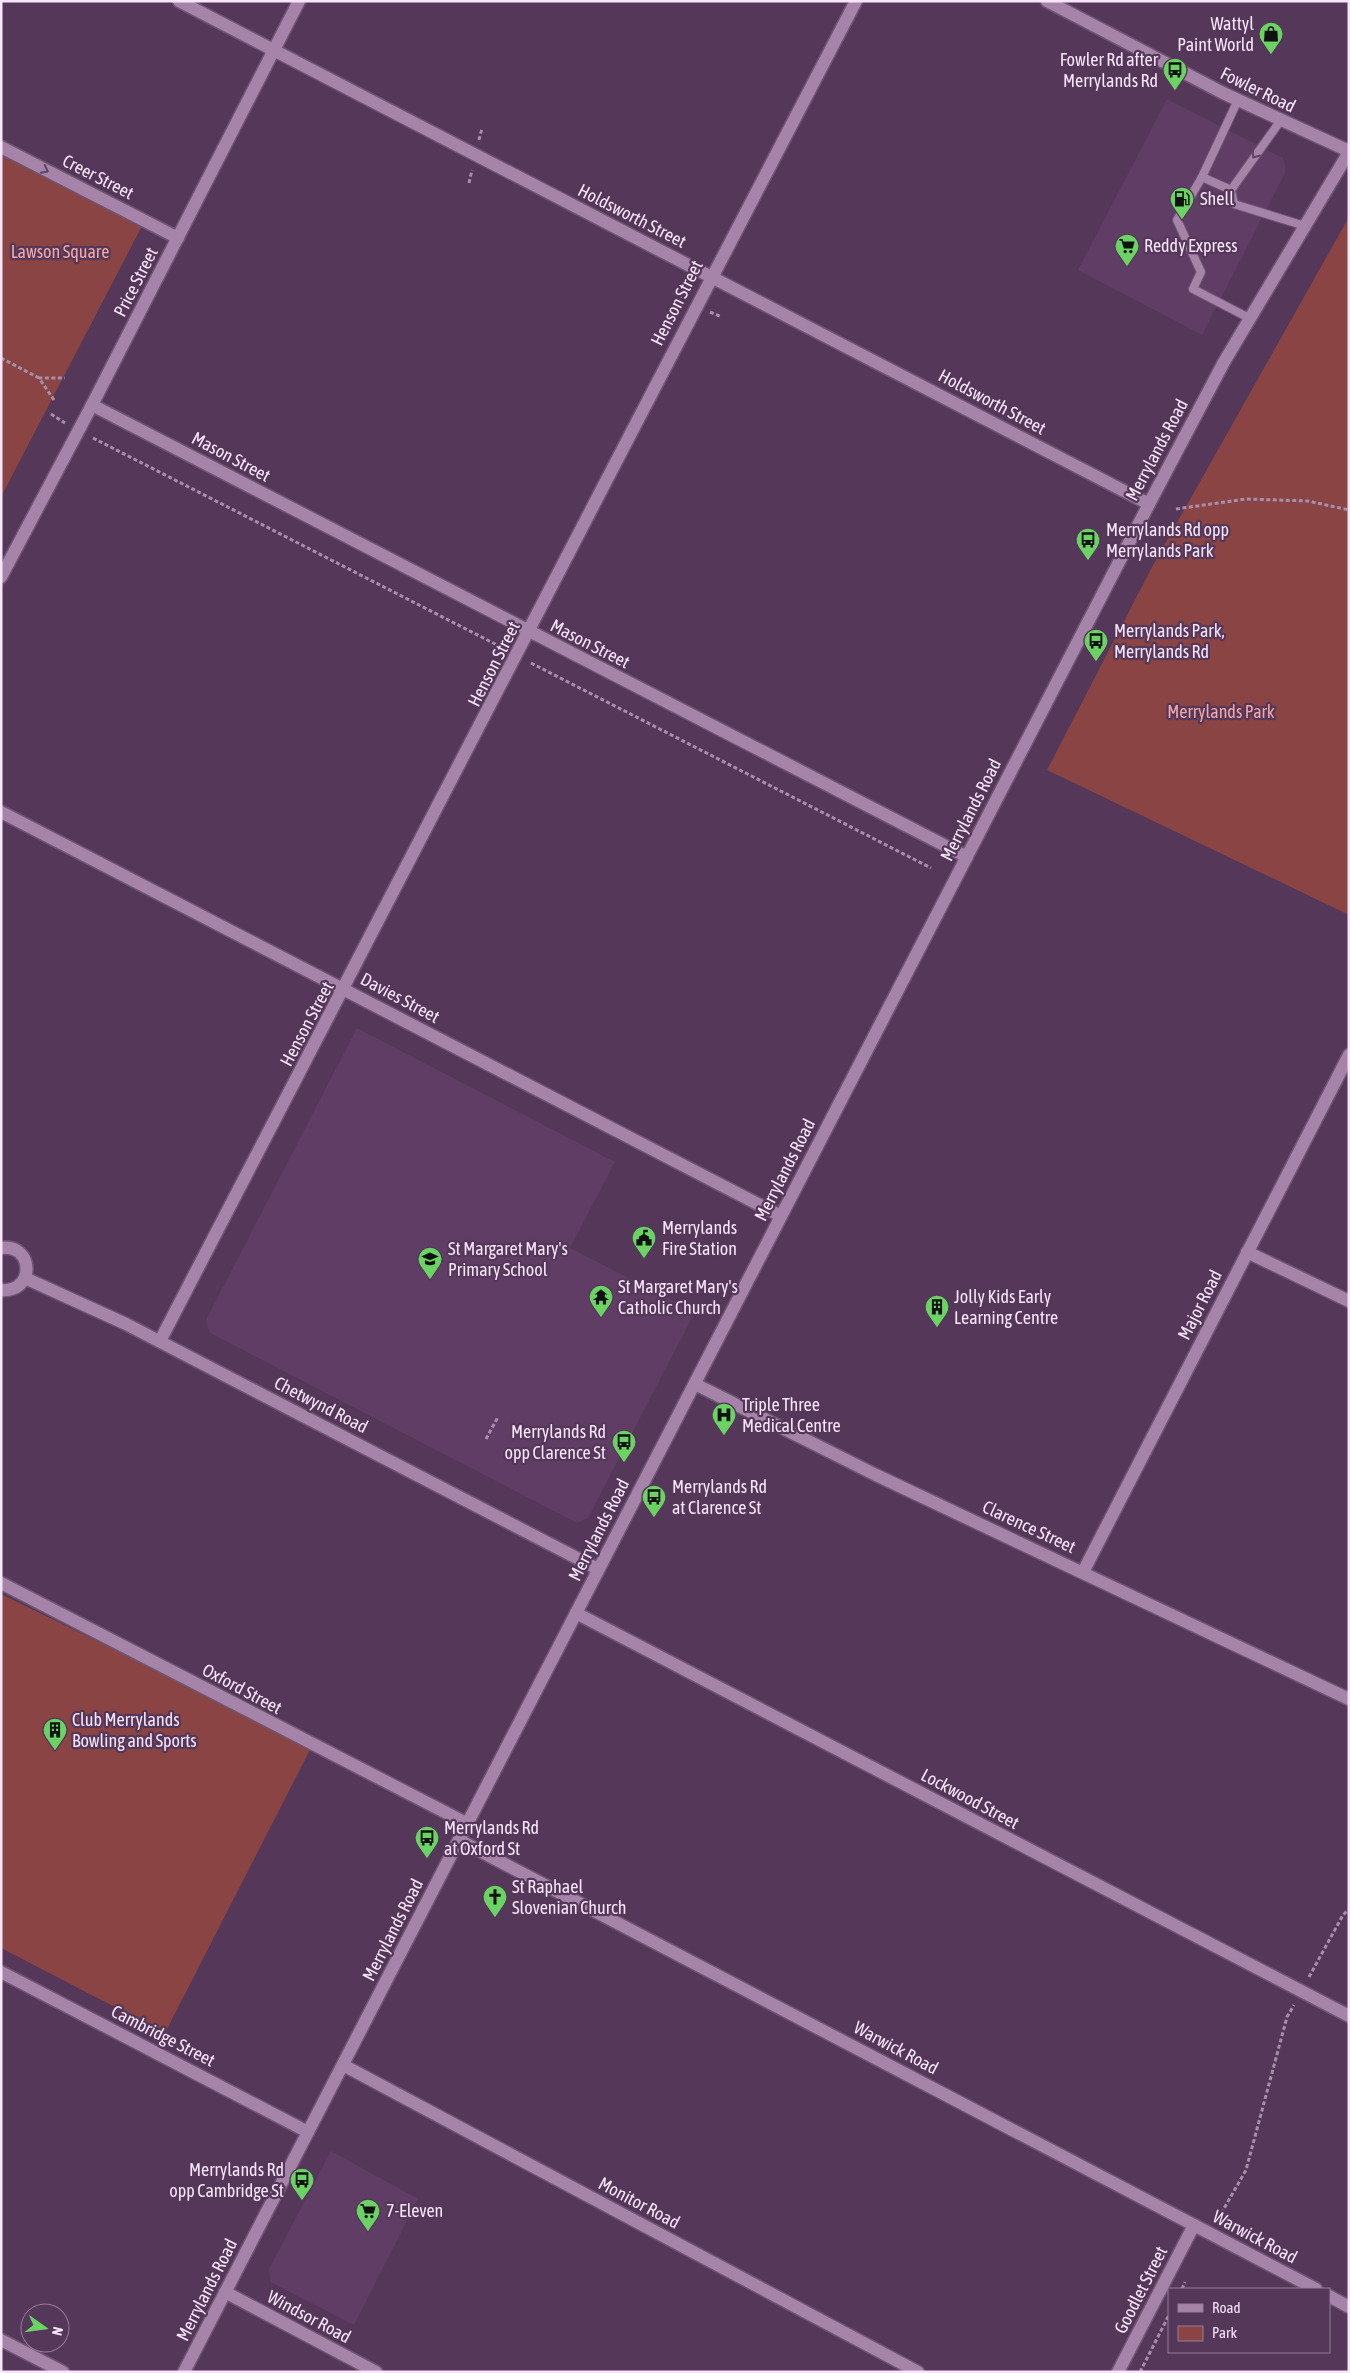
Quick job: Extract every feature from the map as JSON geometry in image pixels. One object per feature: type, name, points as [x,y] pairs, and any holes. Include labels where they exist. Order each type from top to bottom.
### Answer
[{"type":"street","name":"Holdsworth Street","points":[[179,1],[1149,504]]},
{"type":"street","name":"Price Street","points":[[3,571],[92,405],[299,1]]},
{"type":"street","name":"Henson Street","points":[[160,1342],[530,633],[711,276],[856,1]]},
{"type":"street","name":"Fowler Road","points":[[1047,1],[1238,100],[1349,152]]},
{"type":"street","name":"Creer Street","points":[[1,147],[178,238]]},
{"type":"street","name":"Merrylands Road","points":[[184,2372],[1149,504],[1224,362],[1349,152]]},
{"type":"street","name":"Mason Street","points":[[92,405],[966,857]]},
{"type":"street","name":"Davies Street","points":[[1,812],[781,1216]]},
{"type":"street","name":"Major Road","points":[[1083,1572],[1349,1055]]},
{"type":"street","points":[[1,1248],[13,1249],[24,1258],[27,1264],[25,1278],[16,1288],[1,1290]]},
{"type":"street","points":[[1247,1252],[1349,1301]]},
{"type":"street","name":"Chetwynd Road","points":[[25,1278],[106,1314],[598,1569]]},
{"type":"street","name":"Clarence Street","points":[[695,1384],[876,1475],[1349,1699]]},
{"type":"street","name":"Oxford Street","points":[[1,1583],[468,1824]]},
{"type":"street","name":"Lockwood Street","points":[[576,1613],[1349,2016]]},
{"type":"street","name":"Warwick Road","points":[[459,1840],[1314,2288]]},
{"type":"street","name":"Cambridge Street","points":[[1,1972],[308,2132]]},
{"type":"street","name":"Monitor Road","points":[[343,2065],[918,2372]]},
{"type":"street","name":"Goodlet Street","points":[[1118,2372],[1194,2225]]},
{"type":"street","name":"Windsor Road","points":[[225,2292],[376,2372]]},
{"type":"street","points":[[1330,2297],[1349,2307]]},
{"type":"street","points":[[1,2340],[63,2372]]},
{"type":"lane","points":[[1238,100],[1202,177],[1177,220],[1201,272],[1193,289],[1251,319]]},
{"type":"lane","points":[[1280,120],[1231,190],[1234,204],[1304,226]]},
{"type":"lane","points":[[1202,177],[1231,190]]},
{"type":"path","points":[[1,358],[39,378],[65,378]]},
{"type":"path","points":[[39,378],[54,400]]},
{"type":"path","points":[[51,414],[931,868]]},
{"type":"path","points":[[1176,509],[1246,499],[1308,501],[1349,510]]},
{"type":"path","points":[[486,1439],[498,1417]]},
{"type":"path","points":[[1312,1970],[1343,1915],[1349,1909]]},
{"type":"path","points":[[1226,2205],[1246,2170],[1291,2009]]},
{"type":"path","points":[[1140,2372],[1168,2316]]},
{"type":"shaded area","name":"Shell","points":[[1167,99],[1283,158],[1286,171],[1202,335],[1078,270]]},
{"type":"shaded area","name":"St Margaret Mary's Primary School","points":[[357,1028],[615,1162],[570,1248],[695,1312],[588,1518],[577,1523],[210,1333],[206,1320]]},
{"type":"shaded area","points":[[331,2151],[418,2199],[354,2325],[271,2282],[269,2269]]},
{"type":"green space","name":"Lawson Square","points":[[1,155],[142,226],[1,497]]},
{"type":"green space","name":"Merrylands Park","points":[[1349,217],[1349,915],[1047,770],[1152,567]]},
{"type":"green space","points":[[1,1594],[312,1746],[165,2033],[1,1948]]},
{"type":"place","name":"Wattyl Paint World","points":[[1271,55]]},
{"type":"place","name":"Fowler Rd after Merrylands Rd","points":[[1175,91]]},
{"type":"place","name":"Shell","points":[[1182,220]]},
{"type":"place","name":"Reddy Express","points":[[1127,267]]},
{"type":"place","name":"Merrylands Rd opp Merrylands Park","points":[[1088,561]]},
{"type":"place","name":"Merrylands Park, Merrylands Rd","points":[[1096,662]]},
{"type":"place","name":"Merrylands Fire Station","points":[[644,1259]]},
{"type":"place","name":"St Margaret Mary's Primary School","points":[[430,1280]]},
{"type":"place","name":"St Margaret Mary's Catholic Church","points":[[601,1318]]},
{"type":"place","name":"Jolly Kids Early Learning Centre","points":[[937,1328]]},
{"type":"place","name":"Triple Three Medical Centre","points":[[724,1436]]},
{"type":"place","name":"Merrylands Rd opp Clarence St","points":[[624,1463]]},
{"type":"place","name":"Merrylands Rd at Clarence St","points":[[654,1518]]},
{"type":"place","name":"Club Merrylands Bowling and Sports","points":[[55,1751]]},
{"type":"place","name":"Merrylands Rd at Oxford St","points":[[427,1859]]},
{"type":"place","name":"St Raphael Slovenian Church","points":[[495,1918]]},
{"type":"place","name":"Merrylands Rd opp Cambridge St","points":[[302,2201]]},
{"type":"place","name":"7-Eleven","points":[[368,2232]]}]
